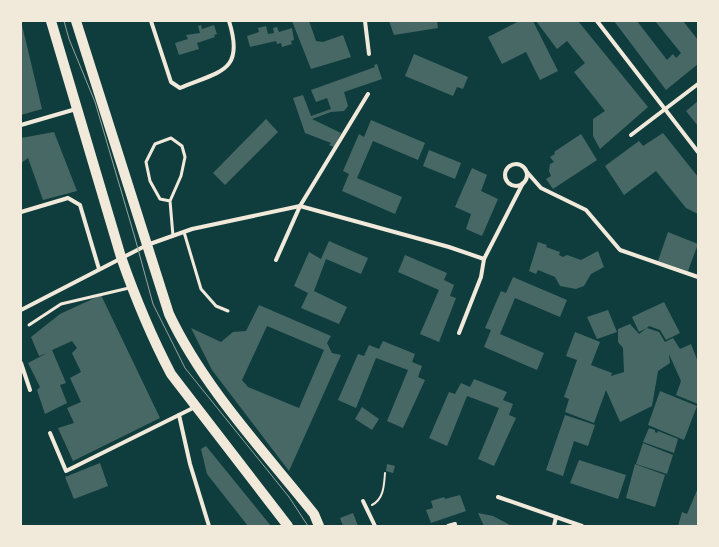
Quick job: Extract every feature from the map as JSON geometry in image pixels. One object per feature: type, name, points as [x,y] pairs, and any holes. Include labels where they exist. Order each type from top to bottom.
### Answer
[{"type":"main road","points":[[51,21],[121,257],[132,288],[171,374],[288,526]]},
{"type":"main road","points":[[76,21],[169,314],[192,358],[221,398],[314,514],[319,526]]},
{"type":"street","points":[[151,21],[171,82],[180,88],[223,69],[233,60],[235,52],[229,21]]},
{"type":"street","points":[[365,21],[369,54]]},
{"type":"street","points":[[597,21],[698,152]]},
{"type":"street","points":[[631,135],[698,84]]},
{"type":"street","points":[[276,260],[300,206],[368,94]]},
{"type":"street","points":[[21,126],[77,109]]},
{"type":"street","points":[[523,183],[516,186],[510,184],[506,178],[506,170],[511,165],[518,164],[541,188],[586,210],[620,250],[698,277]]},
{"type":"street","points":[[459,333],[481,277],[484,259],[527,178],[526,171]]},
{"type":"street","points":[[21,212],[68,198],[80,205],[99,269]]},
{"type":"street","points":[[21,310],[121,257],[147,245],[184,232],[300,206],[450,247],[484,259]]},
{"type":"street","points":[[21,363],[30,390]]},
{"type":"street","points":[[50,433],[66,471],[197,406]]},
{"type":"street","points":[[179,415],[190,464],[209,526]]},
{"type":"street","points":[[498,498],[582,526]]},
{"type":"street","points":[[363,501],[375,526]]},
{"type":"street","points":[[554,526],[556,517]]},
{"type":"street","points":[[448,526],[455,524],[455,526]]},
{"type":"lane","points":[[170,201],[160,199],[150,181],[146,162],[155,144],[171,138],[182,146],[185,158],[181,176],[170,201],[173,236]]},
{"type":"lane","points":[[184,232],[201,289],[216,306],[228,311]]},
{"type":"lane","points":[[29,325],[61,304],[126,288],[132,288]]},
{"type":"path","points":[[367,508],[378,502],[381,497],[385,473]]},
{"type":"building","points":[[21,21],[42,109],[21,115]]},
{"type":"building","points":[[292,21],[309,21],[316,41],[323,42],[343,35],[351,57],[311,69]]},
{"type":"building","points":[[389,21],[437,21],[438,28],[394,35]]},
{"type":"building","points":[[519,21],[533,21],[558,71],[540,80],[526,52],[502,64],[488,37]]},
{"type":"building","points":[[536,21],[578,21],[648,107],[600,149],[593,136],[593,119],[605,111],[574,72],[585,63],[567,41],[557,49]]},
{"type":"building","points":[[614,21],[637,21],[667,60],[673,54],[676,58],[681,53],[655,21],[683,21],[698,40],[698,64],[666,90]]},
{"type":"building","points":[[201,25],[202,29],[214,25],[217,34],[214,35],[215,37],[197,43],[199,49],[179,55],[175,43],[188,39],[186,35],[200,33],[198,26]]},
{"type":"building","points":[[266,26],[268,34],[274,33],[273,28],[277,27],[279,32],[292,28],[294,40],[291,41],[292,44],[282,47],[281,43],[277,44],[276,41],[250,47],[247,36],[259,32],[258,28]]},
{"type":"building","points":[[414,54],[468,77],[463,89],[457,87],[453,96],[405,76]]},
{"type":"building","points":[[377,64],[382,79],[344,92],[348,106],[344,111],[331,112],[312,119],[341,133],[334,147],[329,145],[331,143],[305,133],[293,98],[303,95],[311,116],[331,109],[327,98],[316,102],[311,90],[375,67],[374,65]]},
{"type":"building","points":[[698,101],[698,126],[686,111]]},
{"type":"building","points":[[266,119],[278,132],[225,185],[213,173]]},
{"type":"building","points":[[371,120],[425,143],[418,160],[373,141],[357,178],[402,197],[395,214],[342,191],[349,174],[343,171],[359,134],[364,137]]},
{"type":"building","points":[[54,132],[77,191],[43,200],[28,158],[21,163],[21,138]]},
{"type":"building","points":[[663,133],[698,177],[698,214],[686,208],[656,171],[624,195],[605,166],[639,141],[643,146]]},
{"type":"building","points":[[581,134],[597,160],[553,189],[546,179],[551,176],[549,171],[550,164],[554,162],[550,157],[555,154],[554,152]]},
{"type":"building","points":[[429,150],[461,163],[455,179],[423,166]]},
{"type":"building","points":[[472,168],[487,175],[481,191],[498,199],[482,236],[466,229],[471,214],[455,207]]},
{"type":"building","points":[[668,232],[698,244],[688,271],[658,261]]},
{"type":"building","points":[[329,241],[368,258],[361,274],[326,259],[314,291],[347,307],[339,324],[301,308],[308,293],[294,286],[309,252],[321,259]]},
{"type":"building","points":[[538,242],[547,245],[546,247],[560,252],[559,255],[563,257],[567,255],[581,260],[598,251],[604,267],[591,274],[584,286],[576,289],[560,286],[555,277],[538,270],[536,274],[529,271]]},
{"type":"building","points":[[405,255],[447,273],[444,280],[454,285],[450,296],[456,298],[439,342],[420,334],[439,290],[398,272]]},
{"type":"building","points":[[513,277],[567,300],[560,317],[515,298],[500,334],[544,353],[537,370],[484,347],[491,330],[485,328],[501,291],[506,293]]},
{"type":"building","points":[[101,295],[160,418],[73,461],[58,428],[74,423],[67,408],[81,402],[70,378],[81,372],[72,353],[77,348],[72,341],[52,350],[66,383],[60,385],[67,403],[45,414],[37,390],[40,387],[28,363],[47,353],[39,356],[31,337],[60,314]]},
{"type":"building","points":[[664,302],[680,333],[666,340],[660,330],[649,326],[639,332],[632,317]]},
{"type":"building","points":[[259,305],[331,336],[327,343],[332,353],[341,355],[289,471],[212,370],[191,328],[221,342],[233,332],[246,331]],"holes":[[[267,326],[324,350],[299,408],[248,387],[242,380]]]},
{"type":"building","points":[[608,310],[617,332],[597,339],[587,317]]},
{"type":"building","points":[[630,324],[639,334],[647,328],[659,332],[665,342],[673,338],[680,349],[691,344],[698,362],[698,404],[676,395],[681,381],[669,354],[670,363],[658,371],[652,406],[620,422],[606,390],[594,423],[565,412],[569,399],[564,397],[577,360],[566,356],[575,332],[600,342],[591,365],[612,373],[611,376],[624,372],[623,348],[618,342],[618,329]]},
{"type":"building","points":[[383,341],[415,354],[412,362],[422,366],[418,377],[425,380],[403,428],[387,421],[408,370],[376,358],[356,408],[338,400],[358,354],[364,356],[369,345],[379,349]]},
{"type":"building","points":[[474,379],[507,392],[503,400],[513,404],[509,415],[516,418],[494,466],[478,459],[499,408],[467,396],[447,446],[429,438],[449,392],[455,394],[461,383],[470,387]]},
{"type":"building","points":[[660,391],[697,406],[684,440],[648,425]]},
{"type":"building","points":[[362,407],[379,419],[372,430],[355,419]]},
{"type":"building","points":[[565,415],[595,425],[588,446],[574,441],[563,476],[546,470]]},
{"type":"building","points":[[649,428],[655,430],[657,433],[658,431],[678,439],[674,453],[643,442]]},
{"type":"building","points":[[643,443],[673,455],[667,474],[636,464]]},
{"type":"building","points":[[206,446],[271,526],[248,526],[207,474],[201,449]]},
{"type":"building","points":[[579,460],[626,475],[618,499],[570,483]]},
{"type":"building","points":[[100,463],[108,486],[74,499],[65,477]]},
{"type":"building","points":[[387,464],[395,466],[393,473],[386,471]]},
{"type":"building","points":[[635,464],[665,475],[655,507],[626,498]]},
{"type":"building","points":[[698,488],[698,526],[678,526],[682,512],[687,514]]},
{"type":"building","points":[[460,495],[466,511],[431,523],[426,510],[433,508],[431,501],[444,497],[445,499]]},
{"type":"building","points":[[353,513],[358,526],[343,526],[340,518]]},
{"type":"building","points":[[478,513],[493,516],[512,526],[484,526]]},
{"type":"tram line","points":[[64,21],[69,39],[95,102],[153,304],[185,368],[289,497],[308,526]]}]
